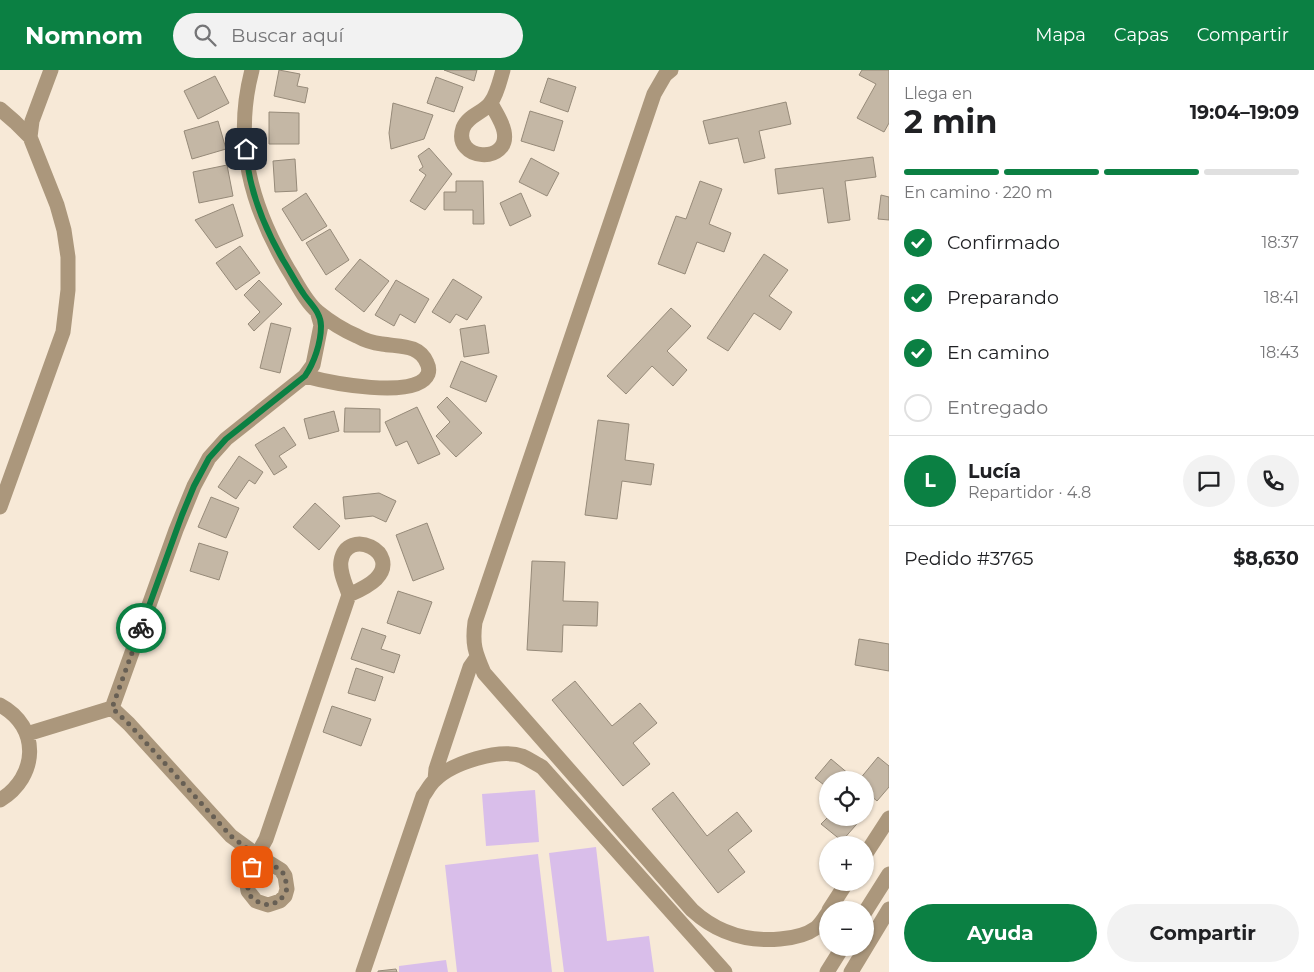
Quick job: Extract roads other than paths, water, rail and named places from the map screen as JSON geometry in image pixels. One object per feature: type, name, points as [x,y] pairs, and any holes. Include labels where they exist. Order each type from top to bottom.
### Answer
[{"type":"street","points":[[30,137],[32,121],[51,70]]},
{"type":"street","points":[[252,70],[247,88],[245,111],[246,163],[252,190],[262,218],[282,258],[317,311],[336,325],[356,336],[380,344],[403,346],[417,350],[424,357],[429,367],[428,375],[416,386],[398,388],[345,386],[305,376]]},
{"type":"street","points":[[491,103],[504,70]]},
{"type":"street","points":[[668,73],[654,94],[475,622],[473,640],[477,657],[484,673],[692,910],[702,919],[721,931],[738,938],[770,940],[805,935],[819,925]]},
{"type":"street","points":[[0,109],[30,137],[57,205],[64,230],[68,257],[68,290],[62,332],[0,507]]},
{"type":"street","points":[[112,708],[176,530],[194,486],[209,458],[226,439],[305,376],[312,365],[320,332],[321,325],[317,311]]},
{"type":"street","points":[[112,708],[129,724],[231,836],[257,856],[266,840],[349,595]]},
{"type":"street","points":[[435,780],[436,770],[470,667],[477,657]]},
{"type":"street","points":[[0,705],[20,720],[27,734],[30,750],[28,766],[22,780],[12,793],[0,800]]},
{"type":"street","points":[[27,734],[112,708]]},
{"type":"street","points":[[363,972],[423,796],[435,780],[452,768],[480,758],[506,754],[521,756],[542,768],[725,972]]},
{"type":"street","points":[[874,841],[889,818]]},
{"type":"street","points":[[872,901],[889,874]]},
{"type":"street","points":[[851,972],[889,909]]},
{"type":"street","points":[[827,972],[837,956]]}]
